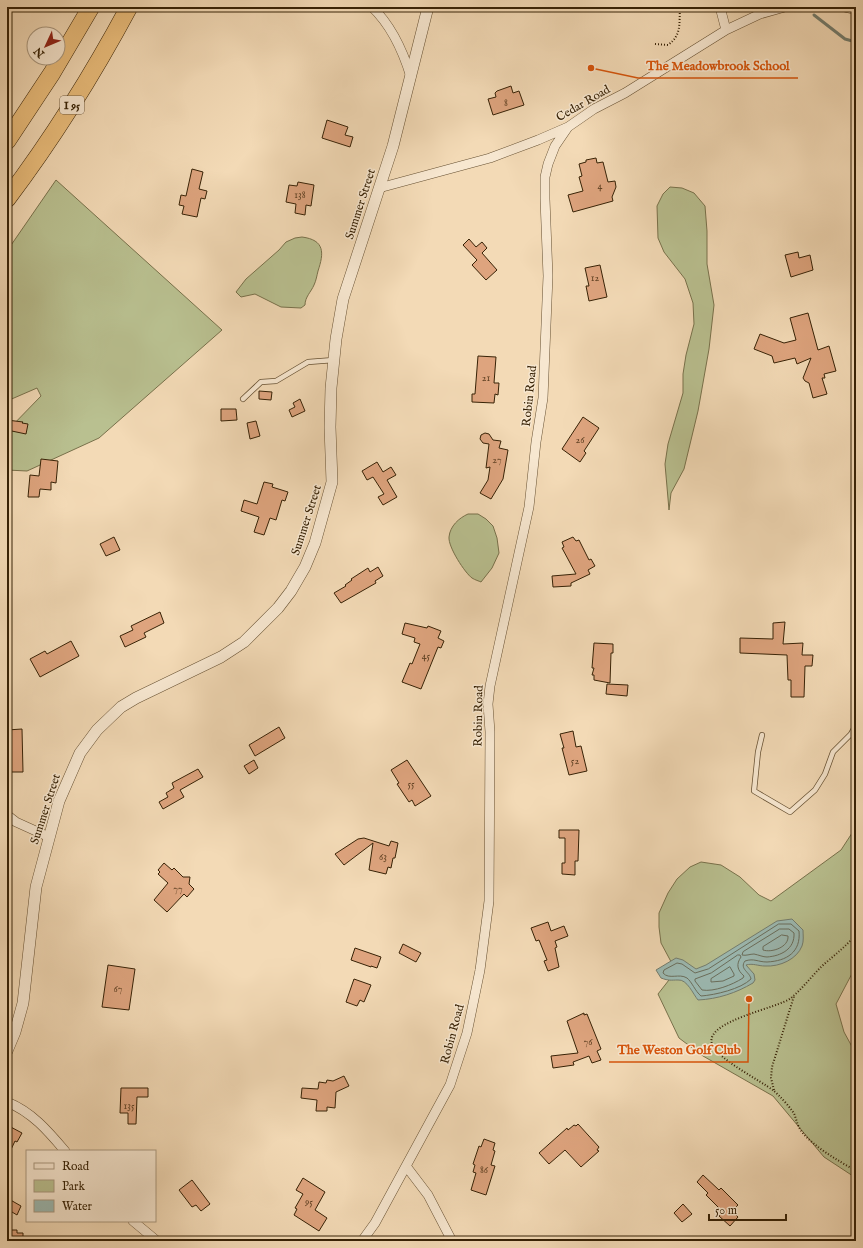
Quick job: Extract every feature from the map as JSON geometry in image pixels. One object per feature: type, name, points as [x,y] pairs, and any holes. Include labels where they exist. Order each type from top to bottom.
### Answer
[{"type":"highway","points":[[7,141],[52,73],[91,7]]},
{"type":"highway","name":"I 95","points":[[7,199],[61,122],[98,62],[129,7]]},
{"type":"street","points":[[372,7],[380,14],[390,28],[403,54],[411,77]]},
{"type":"street","name":"Summer Street","points":[[7,1051],[15,1032],[23,1003],[36,887],[59,801],[80,753],[106,720],[122,707],[136,698],[221,658],[244,642],[262,626],[291,591],[315,543],[332,482],[331,388],[336,339],[343,299],[393,146],[428,7]]},
{"type":"street","points":[[720,7],[726,30]]},
{"type":"street","name":"Cedar Road","points":[[379,188],[490,158],[568,127],[594,109],[625,93],[726,30],[760,14],[780,7]]},
{"type":"street","points":[[844,7],[856,10]]},
{"type":"street","name":"Robin Road","points":[[362,1241],[374,1223],[450,1085],[467,1033],[480,970],[489,901],[490,732],[488,704],[490,686],[529,507],[536,442],[543,398],[548,276],[544,199],[545,177],[555,146],[568,127]]},
{"type":"street","points":[[7,815],[16,822],[49,837]]},
{"type":"street","points":[[7,1102],[34,1117],[64,1150]]},
{"type":"street","points":[[406,1166],[428,1195],[452,1241]]},
{"type":"street","points":[[134,1222],[157,1241]]},
{"type":"lane","points":[[243,400],[261,382],[276,381],[308,362],[334,360]]},
{"type":"lane","points":[[762,735],[758,752],[754,791],[790,812],[815,790],[825,774],[833,752],[851,734],[856,725]]},
{"type":"path","points":[[655,44],[668,46],[673,42],[678,33],[680,7]]},
{"type":"path","points":[[856,934],[791,998],[777,1005],[731,1021],[715,1032],[711,1039],[712,1044],[719,1053],[753,1078],[775,1091],[795,1115],[796,1122],[806,1137],[856,1171]]},
{"type":"path","points":[[775,1091],[771,1078],[772,1067],[794,995]]},
{"type":"green space","points":[[56,180],[222,330],[99,438],[27,471],[7,470],[7,431],[41,396],[37,388],[7,401],[7,251]]},
{"type":"green space","points":[[670,187],[682,188],[694,193],[705,206],[707,264],[714,305],[709,349],[698,411],[684,469],[671,493],[669,510],[665,464],[668,444],[683,393],[683,374],[686,355],[694,324],[693,303],[685,279],[664,252],[658,238],[657,206],[663,194]]},
{"type":"green space","points":[[302,237],[315,241],[319,244],[322,253],[315,282],[307,297],[305,305],[301,308],[281,307],[255,294],[241,297],[236,292],[246,279],[286,242]]},
{"type":"green space","points":[[468,514],[478,514],[486,519],[493,526],[497,538],[499,553],[492,568],[481,582],[472,578],[465,571],[454,553],[449,541],[453,526],[458,520]]},
{"type":"green space","points":[[856,827],[856,966],[836,1004],[844,1032],[856,1054],[856,1178],[824,1157],[773,1096],[703,1056],[679,1038],[658,994],[676,971],[661,943],[659,913],[668,893],[677,879],[690,867],[701,862],[721,865],[740,877],[759,895],[771,901],[841,850]]},
{"type":"water","points":[[792,919],[803,930],[803,942],[800,951],[782,964],[771,966],[746,965],[754,974],[755,980],[753,983],[733,993],[720,997],[698,1000],[690,987],[684,982],[681,980],[668,980],[661,978],[656,970],[676,958],[683,960],[696,969],[706,965],[777,921]]},
{"type":"building","points":[[511,86],[513,93],[519,91],[524,105],[493,115],[488,99],[496,97],[495,93],[497,91]]},
{"type":"building","points":[[327,120],[348,127],[345,135],[353,137],[350,147],[322,138]]},
{"type":"building","points":[[596,158],[597,163],[603,162],[608,182],[615,181],[616,187],[612,197],[613,201],[573,212],[568,195],[583,191],[579,177],[582,176],[579,164],[586,162],[586,160]]},
{"type":"building","points":[[192,169],[203,172],[199,189],[207,191],[205,199],[201,198],[197,217],[182,214],[184,206],[179,205],[181,195],[186,196]]},
{"type":"building","points":[[298,182],[314,185],[311,206],[306,205],[305,215],[295,213],[296,204],[286,202],[289,185],[297,186]]},
{"type":"building","points":[[469,239],[476,247],[482,242],[487,248],[482,253],[497,270],[486,280],[472,265],[477,260],[463,245]]},
{"type":"building","points":[[798,252],[799,258],[810,255],[813,270],[791,277],[785,255]]},
{"type":"building","points":[[600,265],[607,297],[589,301],[586,286],[589,286],[585,268]]},
{"type":"building","points":[[808,313],[818,350],[829,346],[836,371],[824,374],[825,378],[822,378],[827,394],[813,398],[809,383],[803,378],[811,358],[797,364],[795,358],[774,363],[772,356],[754,349],[760,334],[784,343],[796,340],[790,318]]},
{"type":"building","points":[[478,356],[496,357],[494,383],[499,383],[498,395],[495,394],[494,403],[472,402],[472,394],[475,394]]},
{"type":"building","points":[[259,391],[272,392],[271,400],[259,399]]},
{"type":"building","points":[[300,399],[305,411],[292,417],[289,410],[295,407],[293,403]]},
{"type":"building","points":[[221,409],[236,409],[237,420],[221,421]]},
{"type":"building","points":[[583,417],[599,428],[584,451],[586,453],[580,462],[562,449]]},
{"type":"building","points":[[7,420],[28,424],[26,434],[7,430]]},
{"type":"building","points":[[256,421],[260,436],[250,439],[247,423]]},
{"type":"building","points":[[485,433],[489,434],[493,440],[501,441],[499,448],[508,450],[503,479],[491,499],[480,493],[488,480],[490,467],[486,468],[489,444],[483,443],[480,439],[481,435]]},
{"type":"building","points":[[41,459],[58,461],[56,483],[51,482],[51,490],[40,489],[39,497],[28,497],[30,475],[39,476]]},
{"type":"building","points":[[377,462],[383,472],[391,467],[396,475],[387,480],[397,497],[383,505],[378,497],[384,494],[373,477],[367,480],[362,471]]},
{"type":"building","points":[[264,482],[273,484],[272,487],[288,492],[285,501],[282,500],[276,520],[270,518],[264,535],[254,532],[259,517],[241,511],[244,500],[257,504]]},
{"type":"building","points":[[114,537],[120,550],[106,556],[100,544]]},
{"type":"building","points":[[573,537],[576,541],[579,540],[589,560],[591,559],[595,566],[588,570],[590,574],[571,583],[571,586],[553,587],[552,576],[576,574],[562,548],[564,547],[562,542]]},
{"type":"building","points":[[378,567],[383,576],[375,581],[376,583],[341,603],[334,593],[346,586],[345,585],[352,580],[351,579],[368,568],[370,572]]},
{"type":"building","points":[[160,612],[164,623],[144,633],[146,637],[125,647],[120,636],[133,630],[131,626]]},
{"type":"building","points":[[785,622],[783,644],[803,643],[802,655],[813,655],[812,666],[805,666],[804,697],[791,697],[791,680],[788,680],[787,655],[740,653],[740,638],[773,639],[773,623]]},
{"type":"building","points":[[405,623],[427,628],[428,626],[441,631],[438,638],[444,641],[441,648],[438,647],[421,689],[402,682],[410,663],[412,664],[420,644],[414,642],[415,638],[402,634]]},
{"type":"building","points":[[71,641],[79,656],[40,677],[30,659],[45,651],[47,654]]},
{"type":"building","points":[[594,643],[613,644],[613,653],[611,653],[610,683],[594,680],[594,675],[592,675],[594,668],[592,668]]},
{"type":"building","points":[[607,684],[628,685],[627,696],[606,694]]},
{"type":"building","points":[[279,727],[285,738],[255,756],[249,745]]},
{"type":"building","points":[[22,729],[23,772],[9,772],[9,765],[7,765],[7,730]]},
{"type":"building","points":[[573,731],[576,747],[581,746],[587,771],[569,775],[560,734]]},
{"type":"building","points":[[254,760],[258,768],[249,774],[244,766]]},
{"type":"building","points":[[407,760],[431,796],[415,806],[412,800],[409,802],[397,784],[399,783],[391,770]]},
{"type":"building","points":[[198,769],[203,777],[180,790],[184,797],[163,809],[159,802],[168,797],[166,793],[174,788],[172,783]]},
{"type":"building","points":[[559,830],[579,830],[578,861],[575,861],[575,875],[562,874],[562,863],[565,863],[565,838],[559,838]]},
{"type":"building","points":[[364,838],[389,846],[391,841],[398,843],[395,858],[393,858],[391,868],[388,867],[386,874],[369,870],[373,843],[344,865],[335,854],[358,839]]},
{"type":"building","points":[[164,863],[172,870],[174,868],[183,877],[190,877],[189,884],[194,889],[187,897],[184,894],[167,912],[154,900],[168,883],[158,874],[160,872],[158,870]]},
{"type":"building","points":[[548,922],[551,931],[564,926],[568,936],[555,941],[559,967],[548,971],[544,961],[547,960],[539,940],[536,941],[531,928]]},
{"type":"building","points":[[403,944],[421,953],[416,962],[399,953]]},
{"type":"building","points":[[355,948],[381,957],[377,968],[351,960]]},
{"type":"building","points":[[108,965],[135,969],[129,1010],[102,1007]]},
{"type":"building","points":[[354,979],[371,985],[364,1002],[360,1000],[357,1006],[346,1002]]},
{"type":"building","points":[[584,1013],[584,1015],[587,1014],[601,1049],[597,1051],[601,1060],[592,1063],[589,1056],[573,1062],[574,1065],[553,1068],[551,1056],[578,1053],[567,1021]]},
{"type":"building","points":[[344,1076],[349,1086],[336,1092],[335,1108],[327,1107],[327,1111],[316,1111],[317,1100],[301,1098],[302,1088],[318,1089],[319,1082],[326,1083],[327,1080],[333,1081]]},
{"type":"building","points":[[121,1088],[148,1088],[148,1097],[137,1097],[136,1124],[128,1124],[128,1113],[120,1113]]},
{"type":"building","points":[[578,1124],[599,1147],[597,1150],[599,1151],[581,1167],[565,1150],[549,1164],[539,1153],[567,1128],[568,1130],[574,1125],[576,1126]]},
{"type":"building","points":[[7,1125],[22,1133],[17,1142],[15,1141],[7,1158]]},
{"type":"building","points":[[484,1139],[495,1143],[493,1150],[495,1151],[491,1165],[495,1166],[486,1195],[471,1190],[476,1173],[473,1172],[475,1165],[473,1164],[479,1146],[481,1147]]},
{"type":"building","points":[[703,1175],[719,1190],[721,1188],[738,1205],[732,1211],[738,1217],[730,1226],[719,1216],[723,1212],[706,1195],[708,1193],[697,1182]]},
{"type":"building","points":[[303,1178],[325,1192],[315,1210],[327,1218],[319,1231],[294,1215],[297,1209],[295,1208],[303,1194],[296,1190]]},
{"type":"building","points":[[192,1180],[210,1204],[201,1211],[196,1205],[192,1207],[179,1190]]},
{"type":"building","points":[[7,1198],[21,1206],[17,1215],[7,1209]]},
{"type":"building","points":[[683,1204],[692,1214],[682,1222],[674,1213]]},
{"type":"building","points":[[7,1230],[17,1230],[17,1233],[23,1233],[23,1241],[7,1241]]},
{"type":"waterway","points":[[814,15],[845,39],[856,42]]},
{"type":"place","name":"The Meadowbrook School","points":[[591,68]]},
{"type":"place","name":"The Weston Golf Club","points":[[749,999]]}]
